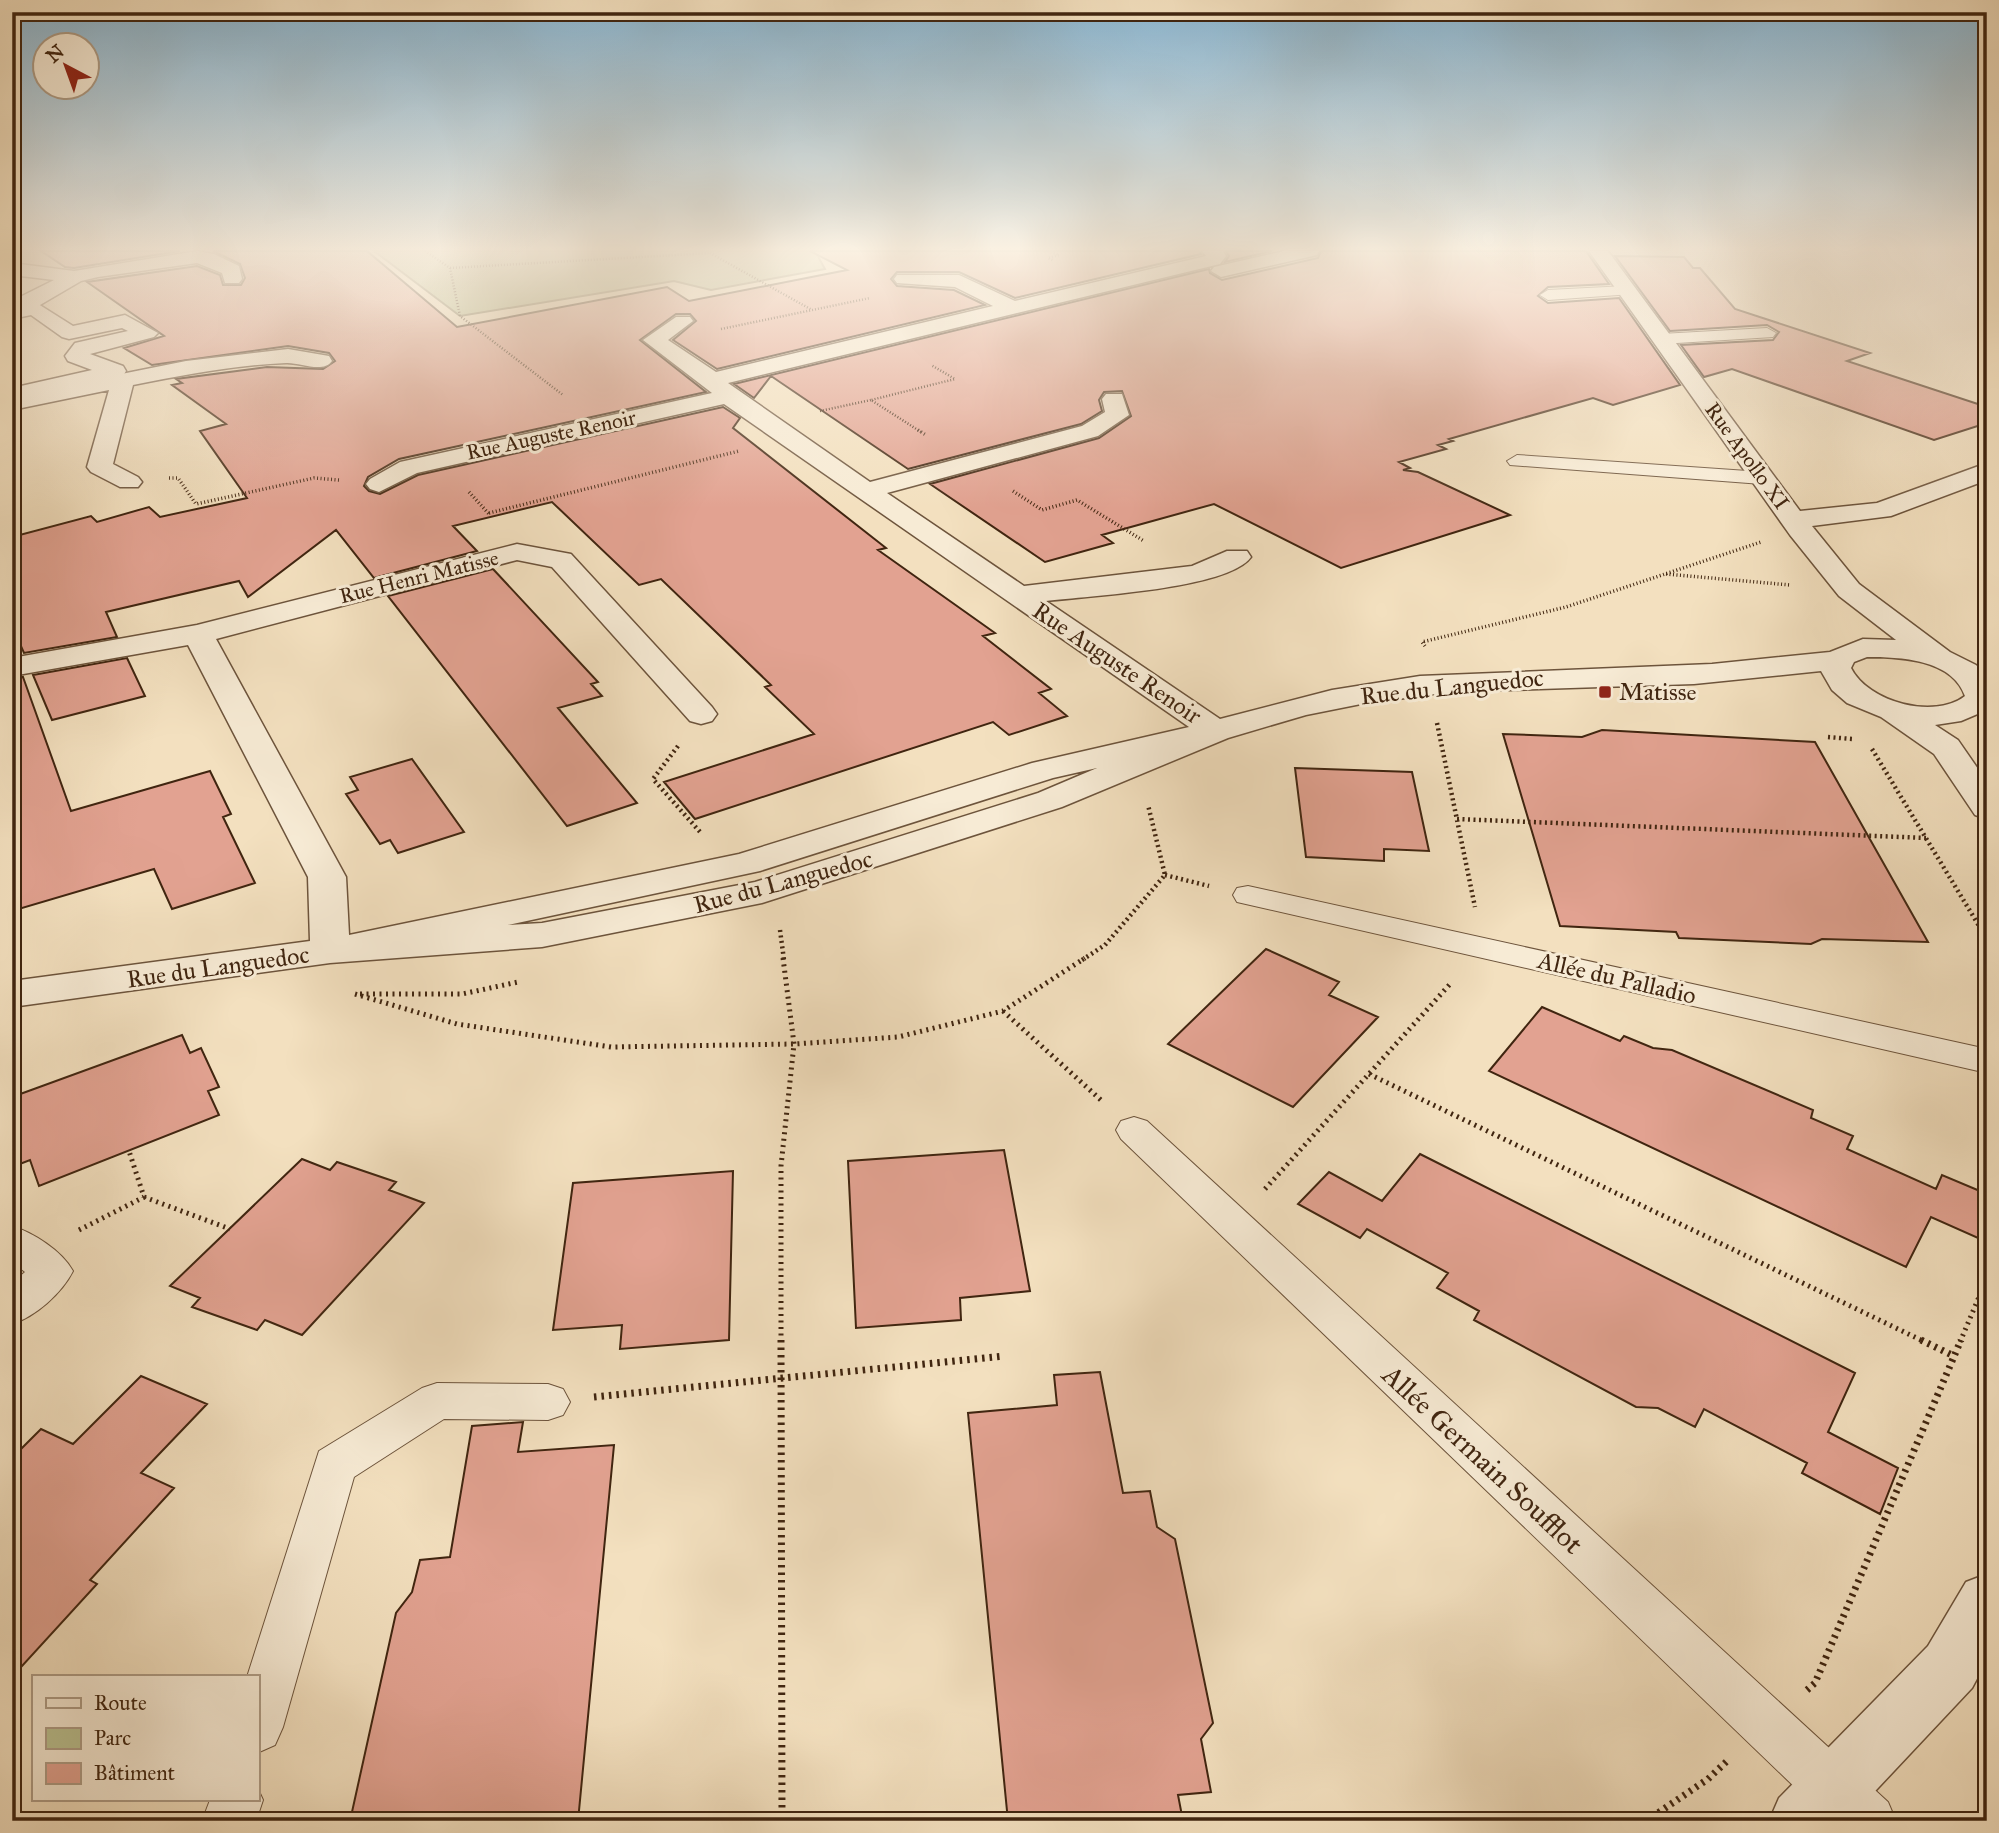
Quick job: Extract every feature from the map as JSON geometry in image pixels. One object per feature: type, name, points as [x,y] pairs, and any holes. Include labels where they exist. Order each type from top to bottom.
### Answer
[{"type":"street","points":[[12,395],[115,371],[76,356],[83,348],[132,337]]},
{"type":"street","name":"Rue Auguste Renoir","points":[[659,337],[654,340],[790,439],[1216,731]]},
{"type":"street","name":"Rue Auguste Renoir","points":[[379,484],[409,467],[601,424],[892,337]]},
{"type":"street","name":"Rue Apollo XI","points":[[1659,337],[1796,524],[1849,590],[1963,668],[1980,689],[1982,698],[1976,708]]},
{"type":"street","points":[[12,403],[186,368],[288,356],[321,361]]},
{"type":"street","points":[[123,381],[100,467],[129,482]]},
{"type":"street","points":[[865,491],[1090,430],[1117,415],[1114,399]]},
{"type":"street","points":[[1796,524],[1882,510],[1987,471]]},
{"type":"street","name":"Rue Henri Matisse","points":[[12,667],[198,634],[517,552],[561,560],[701,714]]},
{"type":"street","name":"Rue Auguste Renoir","points":[[1017,596],[1198,574],[1237,557]]},
{"type":"street","points":[[1849,590],[1854,613],[1836,677],[1946,747],[1987,808]]},
{"type":"street","points":[[198,634],[327,877],[330,951]]},
{"type":"street","name":"Rue du Languedoc","points":[[1693,675],[1843,656],[1863,648],[1901,649],[1963,668]]},
{"type":"street","name":"Rue du Languedoc","points":[[12,994],[330,951],[542,935],[1050,800],[1216,731],[1269,713],[1324,701],[1447,683],[1549,677],[1693,675],[1818,687],[1925,716],[1976,708]]},
{"type":"street","points":[[1946,747],[1951,731],[1976,708]]},
{"type":"street","name":"Rue du Languedoc","points":[[12,1008],[105,983]]},
{"type":"street","points":[[1834,1810],[1950,1667],[1987,1602]]},
{"type":"lane","points":[[1661,339],[1704,337]]},
{"type":"lane","points":[[1517,461],[1762,478]]},
{"type":"lane","name":"Allée du Palladio","points":[[1248,895],[1987,1061]]},
{"type":"lane","name":"Allée Germain Soufflot","points":[[1134,1130],[1766,1726],[1834,1810]]},
{"type":"lane","points":[[12,1308],[53,1271],[22,1247]]},
{"type":"lane","points":[[259,1720],[335,1465],[437,1401],[548,1402]]},
{"type":"lane","points":[[229,1821],[236,1801]]},
{"type":"path","points":[[487,337],[601,424]]},
{"type":"path","points":[[886,338],[955,379],[871,400],[1042,510],[1077,500],[1198,574]]},
{"type":"path","points":[[489,513],[790,439]]},
{"type":"path","points":[[441,460],[524,553]]},
{"type":"path","points":[[129,482],[177,478],[196,504],[314,478],[379,484]]},
{"type":"path","points":[[1429,651],[1422,642],[1566,607],[1796,524]]},
{"type":"path","points":[[1663,574],[1798,586]]},
{"type":"path","points":[[701,714],[653,779],[715,848],[754,877],[780,926],[794,1044],[781,1166],[782,1821]]},
{"type":"path","points":[[1234,1224],[1483,948],[1435,715]]},
{"type":"path","points":[[1946,747],[1867,741],[1987,939]]},
{"type":"path","points":[[355,994],[457,1024],[611,1047],[794,1044],[898,1037],[1003,1011],[1105,945],[1165,875],[1148,805]]},
{"type":"path","points":[[1457,819],[1926,838]]},
{"type":"path","points":[[1003,1011],[1134,1130]]},
{"type":"path","points":[[1369,1074],[1954,1356]]},
{"type":"path","points":[[129,1151],[144,1197]]},
{"type":"path","points":[[22,1247],[144,1197],[230,1229]]},
{"type":"path","points":[[1646,1821],[1708,1779],[1815,1683],[1987,1278]]},
{"type":"path","points":[[548,1402],[1004,1356]]},
{"type":"building","points":[[162,337],[645,337],[640,340],[706,392],[399,459],[368,477],[364,486],[369,491],[380,494],[418,475],[723,407],[740,418],[733,428],[886,548],[878,550],[995,633],[983,636],[1051,689],[1039,693],[1067,716],[1009,735],[993,722],[695,819],[664,782],[814,734],[765,687],[771,685],[661,579],[639,585],[552,502],[453,526],[477,551],[374,578],[336,530],[248,597],[239,581],[106,612],[117,637],[24,653],[12,626],[12,537],[91,516],[97,522],[149,507],[160,517],[247,498],[200,431],[226,424],[172,385],[182,383],[176,379],[267,367],[323,369],[335,361],[329,353],[288,346],[152,365],[124,348]]},
{"type":"building","points":[[677,337],[853,337],[717,369],[673,340]]},
{"type":"building","points":[[930,337],[1646,337],[1680,385],[1613,405],[1593,398],[1449,439],[1453,441],[1438,445],[1446,449],[1399,462],[1410,468],[1403,470],[1418,472],[1510,515],[1341,568],[1214,504],[1102,535],[1113,543],[1045,562],[930,484],[1099,438],[1131,416],[1122,391],[1104,392],[1099,400],[1102,411],[1081,424],[908,469],[771,376],[754,398],[734,384]]},
{"type":"building","points":[[1776,337],[1819,337],[1870,353],[1847,361],[1987,407],[1987,423],[1934,440],[1732,369],[1704,377],[1681,345],[1773,340]]},
{"type":"building","points":[[493,569],[598,682],[591,684],[602,696],[558,708],[637,803],[567,826],[388,596]]},
{"type":"building","points":[[127,658],[145,696],[52,720],[33,675]]},
{"type":"building","points":[[23,677],[71,811],[210,771],[231,814],[223,817],[255,883],[172,909],[154,869],[12,911],[12,679]]},
{"type":"building","points":[[1602,730],[1815,742],[1928,942],[1822,939],[1811,944],[1679,938],[1676,932],[1560,926],[1503,734],[1582,737]]},
{"type":"building","points":[[412,759],[464,832],[398,853],[390,840],[380,844],[346,794],[358,790],[350,777]]},
{"type":"building","points":[[1295,768],[1412,772],[1429,851],[1384,849],[1384,861],[1306,857]]},
{"type":"building","points":[[1266,949],[1339,982],[1329,995],[1378,1017],[1293,1107],[1168,1044]]},
{"type":"building","points":[[1542,1007],[1620,1041],[1624,1036],[1653,1048],[1672,1050],[1813,1110],[1811,1118],[1853,1136],[1847,1149],[1936,1189],[1942,1175],[1987,1194],[1987,1242],[1931,1217],[1906,1267],[1489,1071]]},
{"type":"building","points":[[182,1035],[190,1053],[201,1048],[219,1087],[208,1091],[219,1115],[39,1186],[30,1160],[12,1167],[12,1097]]},
{"type":"building","points":[[1004,1150],[1030,1291],[960,1298],[961,1320],[856,1328],[848,1161]]},
{"type":"building","points":[[1420,1154],[1855,1373],[1828,1432],[1898,1468],[1880,1514],[1802,1473],[1807,1463],[1704,1409],[1695,1427],[1658,1408],[1636,1407],[1474,1320],[1479,1311],[1437,1288],[1448,1273],[1367,1229],[1360,1238],[1298,1204],[1329,1172],[1382,1201]]},
{"type":"building","points":[[302,1159],[330,1170],[337,1162],[396,1182],[389,1190],[424,1203],[302,1335],[265,1320],[257,1330],[192,1307],[200,1298],[170,1286]]},
{"type":"building","points":[[733,1171],[729,1340],[620,1349],[622,1325],[553,1330],[573,1183]]},
{"type":"building","points":[[1100,1372],[1123,1493],[1150,1491],[1157,1527],[1175,1539],[1213,1723],[1201,1739],[1211,1792],[1178,1795],[1183,1821],[1008,1821],[968,1413],[1057,1405],[1054,1375]]},
{"type":"building","points":[[141,1376],[207,1404],[141,1473],[174,1488],[90,1580],[97,1584],[12,1677],[12,1458],[41,1429],[73,1444]]},
{"type":"building","points":[[523,1422],[518,1452],[614,1445],[578,1821],[350,1821],[396,1613],[412,1592],[420,1560],[450,1557],[472,1426]]},
{"type":"place","name":"Matisse","points":[[1605,692]]}]
